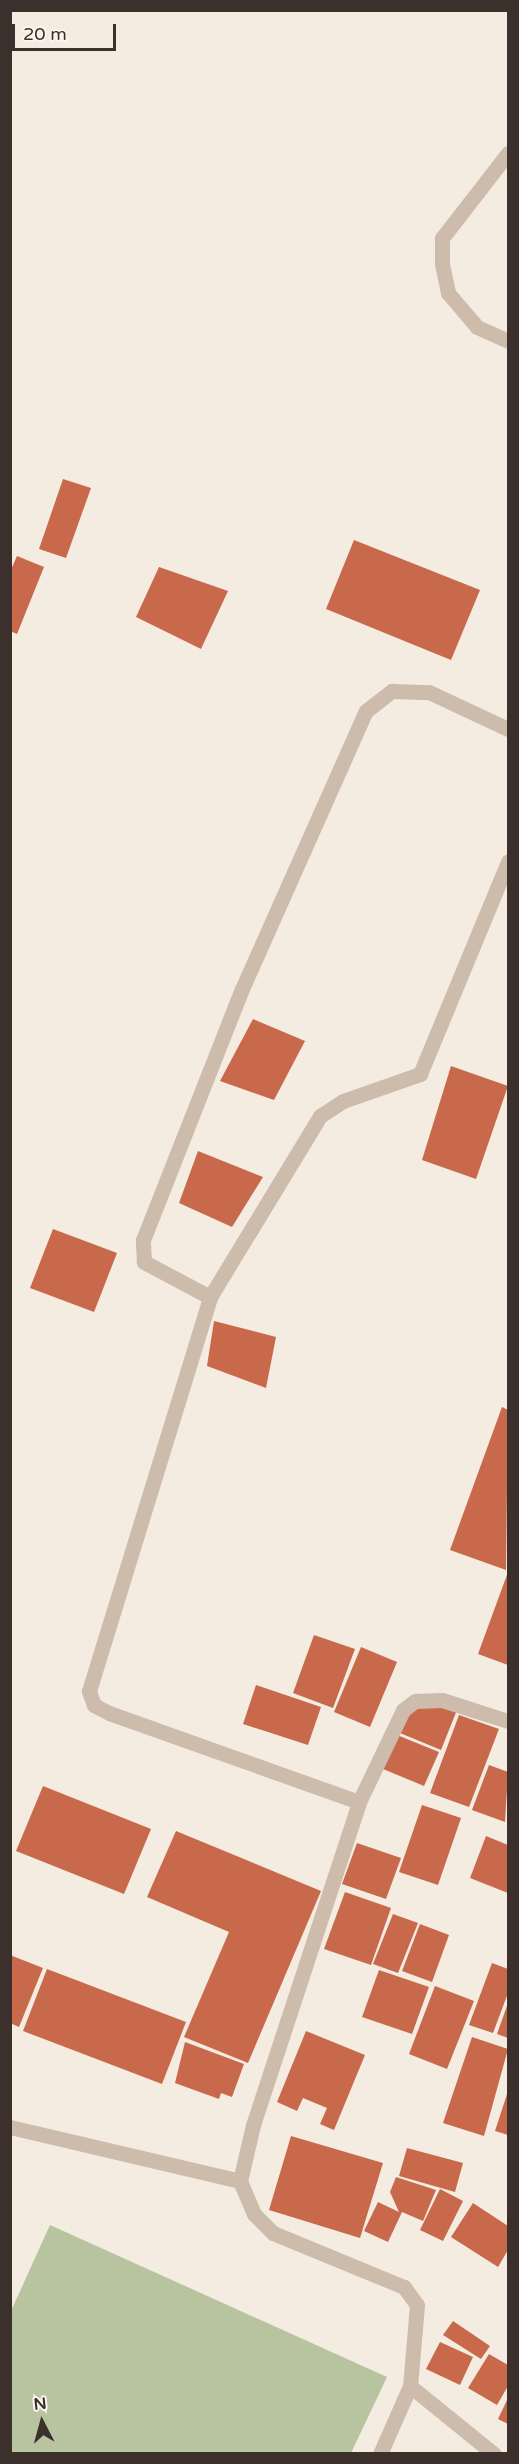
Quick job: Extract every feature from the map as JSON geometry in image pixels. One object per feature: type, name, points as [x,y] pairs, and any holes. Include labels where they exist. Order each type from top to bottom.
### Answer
[{"type":"street","points":[[508,153],[442,238],[442,264],[448,293],[477,327],[508,342]]},
{"type":"street","points":[[210,1297],[144,1262],[143,1240],[242,989],[366,711],[392,692],[429,692],[508,729]]},
{"type":"street","points":[[359,1802],[109,1713],[94,1705],[89,1691],[210,1297],[320,1116],[343,1101],[420,1074],[508,862]]},
{"type":"street","points":[[380,2454],[410,2386],[417,2305],[405,2287],[273,2233],[254,2214],[240,2181],[253,2126],[359,1802],[403,1710],[415,1701],[442,1700],[508,1721]]},
{"type":"street","points":[[10,2127],[240,2181]]},
{"type":"street","points":[[410,2386],[494,2454]]},
{"type":"green space","points":[[50,2225],[387,2377],[351,2453],[11,2453],[11,2311]]},
{"type":"building","points":[[63,479],[91,488],[66,558],[39,549]]},
{"type":"building","points":[[354,540],[480,590],[451,660],[326,609]]},
{"type":"building","points":[[17,556],[44,567],[17,634],[10,631],[10,572]]},
{"type":"building","points":[[159,567],[228,591],[201,649],[136,617]]},
{"type":"building","points":[[253,1019],[305,1041],[274,1100],[220,1081]]},
{"type":"building","points":[[451,1066],[508,1086],[476,1179],[422,1160]]},
{"type":"building","points":[[198,1151],[263,1177],[232,1227],[179,1203]]},
{"type":"building","points":[[53,1229],[117,1253],[94,1312],[30,1288]]},
{"type":"building","points":[[214,1321],[276,1337],[266,1388],[207,1366]]},
{"type":"building","points":[[502,1407],[508,1410],[506,1570],[450,1550]]},
{"type":"building","points":[[508,1572],[508,1665],[478,1654]]},
{"type":"building","points":[[314,1635],[355,1649],[333,1708],[293,1693]]},
{"type":"building","points":[[361,1647],[397,1662],[370,1727],[334,1712]]},
{"type":"building","points":[[256,1685],[321,1707],[308,1745],[243,1724]]},
{"type":"building","points":[[423,1703],[457,1710],[441,1750],[400,1733],[411,1710]]},
{"type":"building","points":[[459,1715],[499,1729],[469,1807],[430,1793]]},
{"type":"building","points":[[397,1735],[439,1752],[424,1786],[383,1769]]},
{"type":"building","points":[[489,1765],[508,1772],[505,1822],[472,1810]]},
{"type":"building","points":[[43,1786],[151,1829],[124,1894],[16,1851]]},
{"type":"building","points":[[422,1805],[461,1818],[438,1885],[399,1872]]},
{"type":"building","points":[[176,1831],[321,1891],[248,2063],[184,2037],[229,1932],[147,1897]]},
{"type":"building","points":[[486,1836],[508,1845],[508,1893],[470,1878]]},
{"type":"building","points":[[357,1843],[401,1858],[386,1899],[342,1884]]},
{"type":"building","points":[[345,1892],[391,1908],[371,1965],[324,1949]]},
{"type":"building","points":[[393,1914],[418,1923],[398,1973],[373,1964]]},
{"type":"building","points":[[420,1924],[449,1935],[432,1982],[402,1971]]},
{"type":"building","points":[[10,1955],[43,1968],[19,2027],[10,2023]]},
{"type":"building","points":[[492,1963],[508,1969],[508,1993],[493,2033],[469,2025]]},
{"type":"building","points":[[47,1969],[186,2022],[162,2084],[23,2031]]},
{"type":"building","points":[[379,1970],[429,1987],[412,2034],[362,2017]]},
{"type":"building","points":[[435,1986],[474,2001],[447,2069],[409,2054]]},
{"type":"building","points":[[508,2003],[508,2038],[497,2034]]},
{"type":"building","points":[[306,2031],[365,2055],[334,2130],[320,2124],[327,2108],[303,2098],[297,2111],[277,2102]]},
{"type":"building","points":[[472,2037],[508,2049],[484,2136],[443,2123]]},
{"type":"building","points":[[185,2042],[244,2064],[232,2097],[221,2093],[219,2099],[175,2083]]},
{"type":"building","points":[[508,2091],[508,2135],[495,2131]]},
{"type":"building","points":[[291,2136],[383,2163],[360,2238],[269,2210]]},
{"type":"building","points":[[407,2148],[463,2163],[455,2192],[399,2176]]},
{"type":"building","points":[[396,2177],[436,2190],[423,2221],[402,2212],[388,2242],[364,2231],[378,2202],[399,2212],[390,2192]]},
{"type":"building","points":[[440,2189],[463,2201],[443,2241],[420,2230]]},
{"type":"building","points":[[473,2203],[508,2226],[508,2250],[498,2267],[451,2237]]},
{"type":"building","points":[[453,2321],[490,2346],[481,2359],[443,2335]]},
{"type":"building","points":[[440,2342],[473,2357],[460,2385],[426,2369]]},
{"type":"building","points":[[489,2354],[508,2365],[508,2386],[497,2405],[468,2388]]},
{"type":"building","points":[[508,2398],[508,2424],[498,2419]]}]
